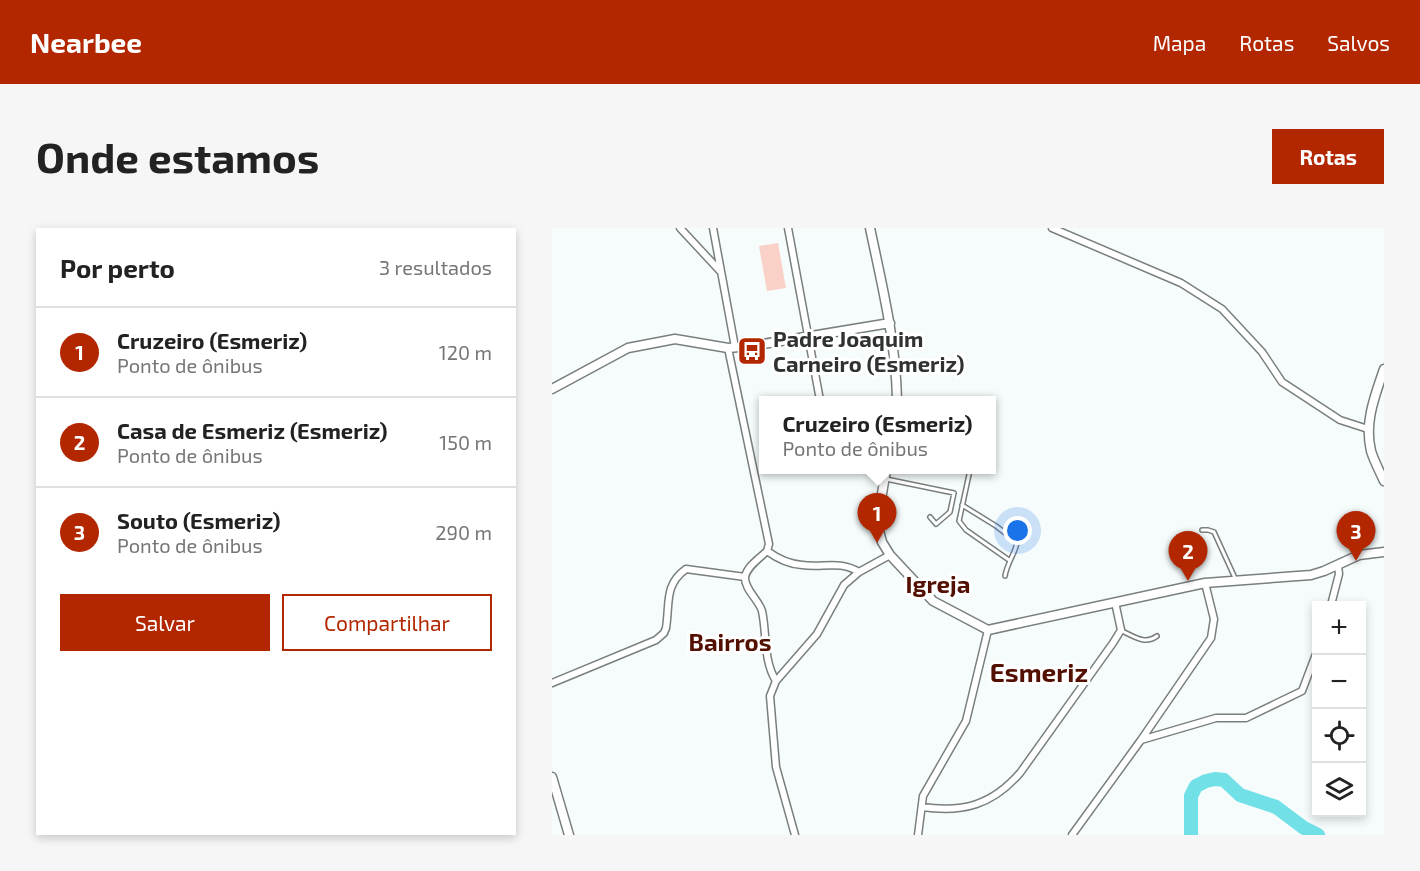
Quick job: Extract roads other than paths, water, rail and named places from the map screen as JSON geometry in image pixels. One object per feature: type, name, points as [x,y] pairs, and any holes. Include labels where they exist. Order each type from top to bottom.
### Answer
[{"type":"street","points":[[680,228],[721,272]]},
{"type":"street","points":[[713,228],[732,347],[769,544],[767,551],[749,568],[745,577],[761,609],[770,671],[776,681]]},
{"type":"street","points":[[788,228],[819,396]]},
{"type":"street","points":[[870,228],[890,323],[897,369],[897,396]]},
{"type":"street","points":[[1053,228],[1180,283],[1222,309],[1262,352],[1282,382],[1340,420],[1368,429]]},
{"type":"street","points":[[552,389],[628,348],[675,339],[732,347],[890,323]]},
{"type":"street","points":[[1384,369],[1370,410],[1368,429],[1371,451],[1384,481]]},
{"type":"street","points":[[886,474],[877,523],[882,542],[890,555],[933,601],[988,630],[1205,583],[1311,575],[1359,555],[1384,552]]},
{"type":"street","points":[[767,551],[780,561],[803,565],[848,565],[859,572]]},
{"type":"street","points":[[795,835],[776,766],[770,696],[776,681],[817,634],[844,585],[859,572],[890,555]]},
{"type":"street","points":[[1332,601],[1339,574],[1338,565]]},
{"type":"street","points":[[552,683],[656,640],[666,628],[671,584],[677,575],[686,569],[745,577]]},
{"type":"street","points":[[1072,835],[1211,638],[1214,619],[1205,583]]},
{"type":"street","points":[[922,807],[958,810],[997,796],[1008,788],[1113,644],[1121,630],[1115,602]]},
{"type":"street","points":[[918,835],[923,796],[966,721],[988,630]]},
{"type":"street","points":[[1141,740],[1216,718],[1246,718],[1302,691],[1317,655]]},
{"type":"street","points":[[552,777],[569,835]]},
{"type":"lane","points":[[886,474],[954,493],[948,515],[936,524],[930,518]]},
{"type":"lane","points":[[969,474],[959,521],[962,526],[1008,560]]},
{"type":"lane","points":[[962,505],[1017,542],[1008,560],[1005,576]]},
{"type":"lane","points":[[1202,530],[1214,532],[1235,580]]},
{"type":"lane","points":[[1121,630],[1145,641],[1150,641],[1157,636]]},
{"type":"waterway","points":[[1191,835],[1191,796],[1196,786],[1215,779],[1224,780],[1240,795],[1276,807],[1304,828],[1318,835]]},
{"type":"place","name":"Padre Joaquim Carneiro (Esmeriz)","points":[[752,351]]},
{"type":"place","name":"Cruzeiro (Esmeriz)","points":[[877,543]]},
{"type":"place","name":"Souto (Esmeriz)","points":[[1356,561]]},
{"type":"place","name":"Casa de Esmeriz (Esmeriz)","points":[[1188,581]]},
{"type":"district","name":"Igreja","points":[[938,583]]},
{"type":"district","name":"Bairros","points":[[730,641]]},
{"type":"district","name":"Esmeriz","points":[[1039,671]]}]
